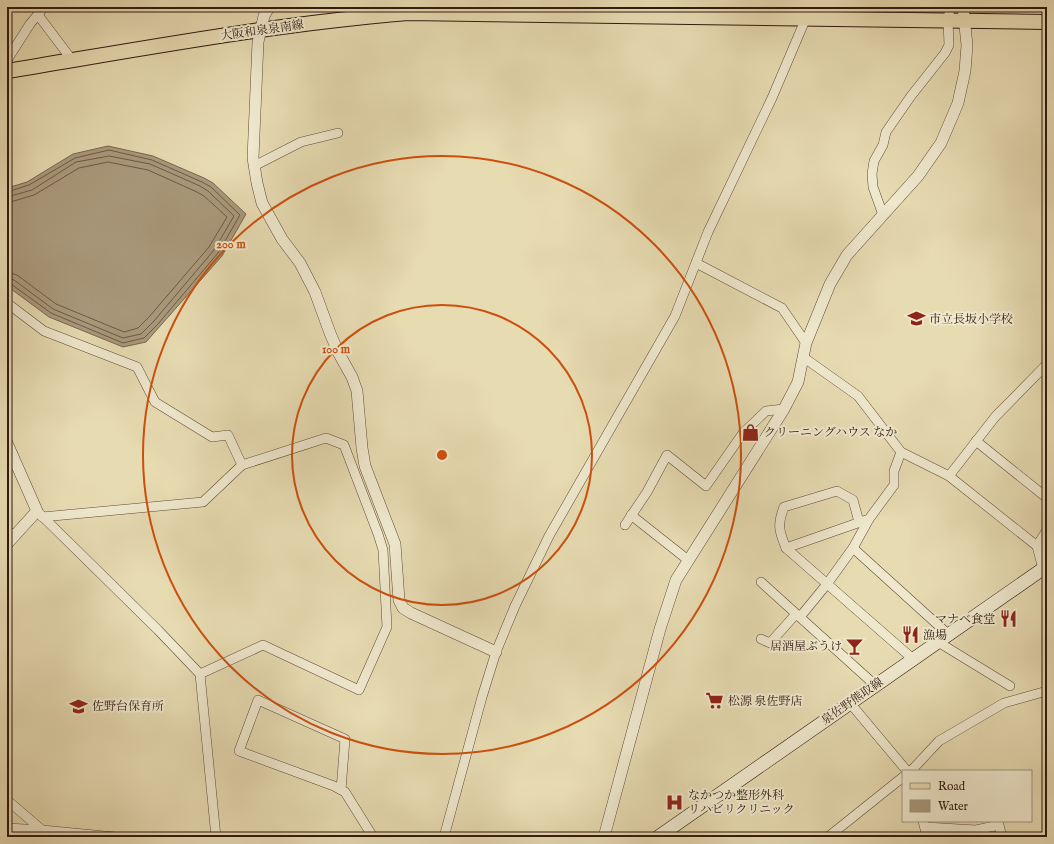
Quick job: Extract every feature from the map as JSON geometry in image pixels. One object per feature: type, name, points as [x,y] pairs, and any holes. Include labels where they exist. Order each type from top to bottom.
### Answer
[{"type":"main road","name":"大阪和泉泉南線","points":[[7,71],[261,30],[406,10],[964,14],[1047,22]]},
{"type":"main road","name":"泉佐野熊取線","points":[[658,837],[943,638],[1046,569]]},
{"type":"street","points":[[7,60],[30,24],[44,7]]},
{"type":"street","points":[[269,7],[264,16],[258,50],[253,158],[256,183],[262,203],[282,239],[300,263],[310,281],[338,352],[352,377],[357,391],[361,440],[365,466],[395,544],[399,600],[403,608],[496,652]]},
{"type":"street","points":[[444,837],[482,697],[496,652],[515,606],[549,536],[675,316],[708,232],[772,98],[817,13]]},
{"type":"street","points":[[883,215],[873,187],[872,174],[874,161],[883,145],[886,132],[949,46],[949,14]]},
{"type":"street","points":[[604,837],[660,629],[676,580],[784,410],[798,382],[806,343],[833,278],[847,255],[918,176],[940,143],[958,103],[965,71],[967,45],[964,14]]},
{"type":"street","points":[[38,15],[72,60]]},
{"type":"street","points":[[254,166],[300,142],[338,133]]},
{"type":"street","points":[[696,262],[782,308],[806,343]]},
{"type":"street","points":[[7,303],[44,331],[137,366],[154,402],[212,437],[228,435],[242,465]]},
{"type":"street","points":[[803,357],[858,396],[901,452],[949,476],[1037,546],[1046,569]]},
{"type":"street","points":[[949,476],[995,417],[1047,364]]},
{"type":"street","points":[[625,525],[647,492],[667,455],[706,486],[743,433],[760,416],[766,411],[784,410]]},
{"type":"street","points":[[9,536],[40,514],[203,502],[242,465],[326,438],[344,445],[383,550],[387,626],[359,690],[263,645],[200,674]]},
{"type":"street","points":[[976,441],[1047,498]]},
{"type":"street","points":[[7,444],[11,464],[40,514],[158,630],[200,674],[216,837]]},
{"type":"street","points":[[761,639],[770,643],[827,584],[853,548],[869,519],[894,485],[894,471],[901,452]]},
{"type":"street","points":[[859,522],[853,500],[837,491],[784,507],[781,514],[779,531],[786,548],[913,659]]},
{"type":"street","points":[[631,516],[688,560]]},
{"type":"street","points":[[786,548],[869,519]]},
{"type":"street","points":[[1037,546],[1047,530]]},
{"type":"street","points":[[853,548],[943,638],[1010,686]]},
{"type":"street","points":[[761,582],[875,685]]},
{"type":"street","points":[[911,770],[939,741],[1004,703],[1047,690]]},
{"type":"street","points":[[341,790],[345,739],[258,700],[239,751],[334,786],[341,790],[345,792],[373,837]]},
{"type":"street","points":[[850,703],[906,770]]},
{"type":"street","points":[[828,837],[902,779]]},
{"type":"street","points":[[7,800],[42,830]]},
{"type":"street","points":[[924,824],[949,833],[976,830],[999,825],[1002,837]]},
{"type":"street","points":[[924,824],[927,837]]},
{"type":"street","points":[[7,828],[115,837]]},
{"type":"water","points":[[108,146],[153,156],[204,178],[213,183],[246,214],[222,256],[146,342],[123,347],[49,317],[7,286],[7,188],[27,182],[73,154]]},
{"type":"place","name":"市立長坂小学校","points":[[916,319]]},
{"type":"place","name":"クリーニングハウス なか","points":[[751,432]]},
{"type":"place","name":"マナベ食堂","points":[[1008,619]]},
{"type":"place","name":"漁場","points":[[910,635]]},
{"type":"place","name":"居酒屋ぶうけ","points":[[855,646]]},
{"type":"place","name":"松源 泉佐野店","points":[[715,701]]},
{"type":"place","name":"佐野台保育所","points":[[79,706]]},
{"type":"place","name":"なかつか整形外科 リハビリクリニック","points":[[675,802]]}]
